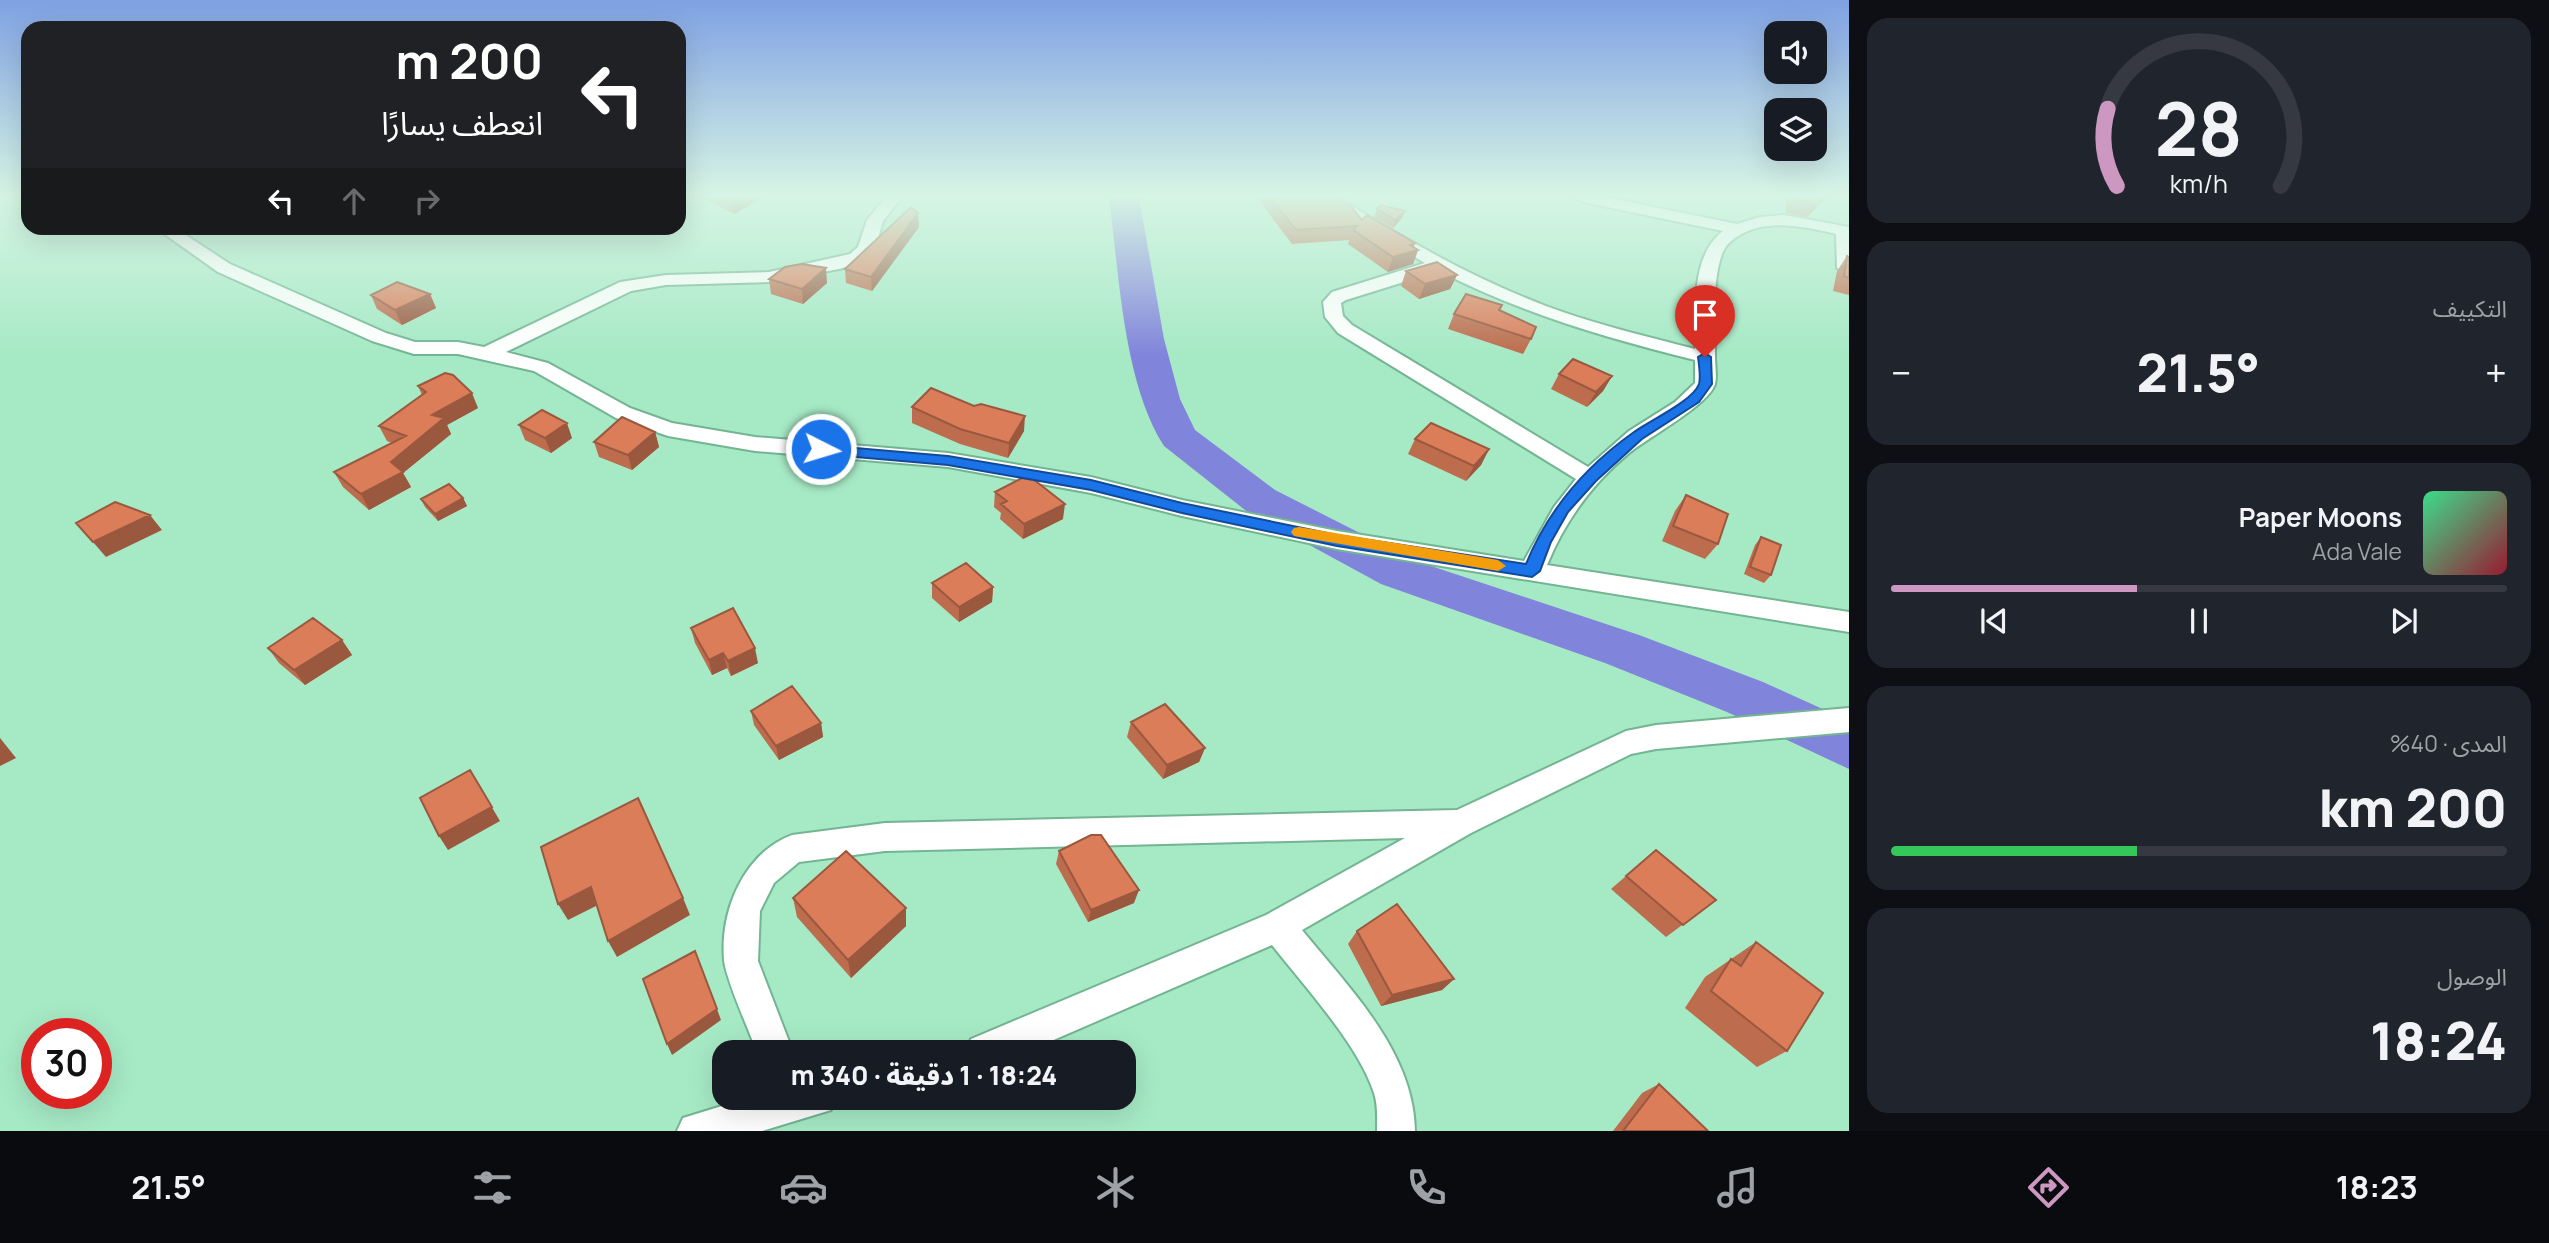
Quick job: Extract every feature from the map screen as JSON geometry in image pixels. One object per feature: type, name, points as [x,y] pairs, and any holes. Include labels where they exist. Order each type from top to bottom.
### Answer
[{"type":"street","points":[[197,250],[224,268],[273,292],[379,337],[414,348],[458,348],[490,352],[541,368],[623,413],[668,429],[755,443],[961,463],[1091,485],[1182,508],[1337,540],[1849,622]]},
{"type":"street","points":[[490,352],[626,286],[666,280],[769,278],[856,258],[865,250]]},
{"type":"street","points":[[1418,250],[1513,300],[1585,326],[1705,357]]},
{"type":"street","points":[[1532,571],[1543,542],[1562,508],[1590,478],[1637,436],[1695,399],[1705,384],[1709,272],[1714,250]]},
{"type":"street","points":[[1847,250],[1846,268],[1849,270]]},
{"type":"street","points":[[1442,264],[1339,296],[1332,302],[1334,317],[1345,329],[1387,356],[1590,478]]},
{"type":"street","points":[[1012,1040],[1278,926],[1460,823],[1626,743],[1656,737],[1849,720]]},
{"type":"street","points":[[771,1040],[741,961],[744,909],[763,873],[792,849],[886,838],[1460,823]]},
{"type":"street","points":[[1278,926],[1346,1015],[1370,1052],[1391,1089],[1396,1131]]},
{"type":"street","points":[[696,1131],[766,1110]]},
{"type":"building","points":[[865,250],[891,250],[871,277],[845,269]]},
{"type":"building","points":[[1382,250],[1418,250],[1393,257]]},
{"type":"building","points":[[1847,256],[1849,257],[1849,278],[1844,276]]},
{"type":"building","points":[[1437,262],[1457,275],[1425,284],[1406,271]]},
{"type":"building","points":[[802,264],[826,268],[802,289],[769,279],[785,267]]},
{"type":"building","points":[[397,282],[430,294],[395,310],[371,295]]},
{"type":"building","points":[[1466,294],[1502,305],[1499,310],[1536,327],[1531,339],[1454,314]]},
{"type":"building","points":[[1573,359],[1612,376],[1596,392],[1559,374]]},
{"type":"building","points":[[445,373],[453,375],[472,393],[432,415],[444,418],[391,462],[403,472],[361,494],[334,472],[406,436],[379,426],[426,392],[418,386]]},
{"type":"building","points":[[931,388],[974,406],[981,404],[1025,416],[1009,443],[960,429],[912,407]]},
{"type":"building","points":[[542,410],[567,423],[545,438],[519,425]]},
{"type":"building","points":[[622,417],[655,432],[628,455],[594,442]]},
{"type":"building","points":[[1431,423],[1489,449],[1474,466],[1415,439]]},
{"type":"building","points":[[1028,475],[1065,504],[1024,524],[1001,504],[1007,501],[995,492]]},
{"type":"building","points":[[449,484],[463,498],[435,514],[421,499]]},
{"type":"building","points":[[1686,495],[1728,514],[1718,544],[1673,526]]},
{"type":"building","points":[[115,502],[150,515],[93,542],[76,523]]},
{"type":"building","points":[[1761,537],[1781,545],[1771,575],[1750,567]]},
{"type":"building","points":[[966,563],[993,587],[959,607],[932,583]]},
{"type":"building","points":[[733,608],[755,648],[728,661],[723,653],[709,660],[691,628]]},
{"type":"building","points":[[313,618],[342,640],[294,670],[268,648]]},
{"type":"building","points":[[792,686],[821,723],[776,746],[751,711]]},
{"type":"building","points":[[1165,704],[1205,748],[1167,765],[1131,722]]},
{"type":"building","points":[[470,770],[492,807],[439,836],[420,798]]},
{"type":"building","points":[[638,798],[683,898],[608,941],[591,887],[558,904],[541,847]]},
{"type":"building","points":[[1091,835],[1101,835],[1139,890],[1091,910],[1059,851]]},
{"type":"building","points":[[1656,850],[1716,900],[1683,925],[1626,876]]},
{"type":"building","points":[[846,851],[906,908],[848,960],[793,898]]},
{"type":"building","points":[[1397,904],[1454,979],[1392,995],[1357,931]]},
{"type":"building","points":[[1756,942],[1823,993],[1787,1051],[1711,991],[1731,959],[1741,966]]},
{"type":"building","points":[[695,951],[717,1009],[667,1044],[643,979]]},
{"type":"building","points":[[1659,1084],[1708,1131],[1623,1131]]},
{"type":"waterway","points":[[1132,250],[1146,339],[1161,399],[1178,437],[1260,500],[1397,572],[1622,649],[1745,697],[1849,746]]},
{"type":"slow traffic","points":[[1299,532],[1498,566]]},
{"type":"route","points":[[821,449],[948,460],[1091,485],[1182,508],[1337,540],[1532,571],[1543,542],[1562,508],[1590,478],[1637,436],[1695,399],[1705,384],[1705,357]]}]
